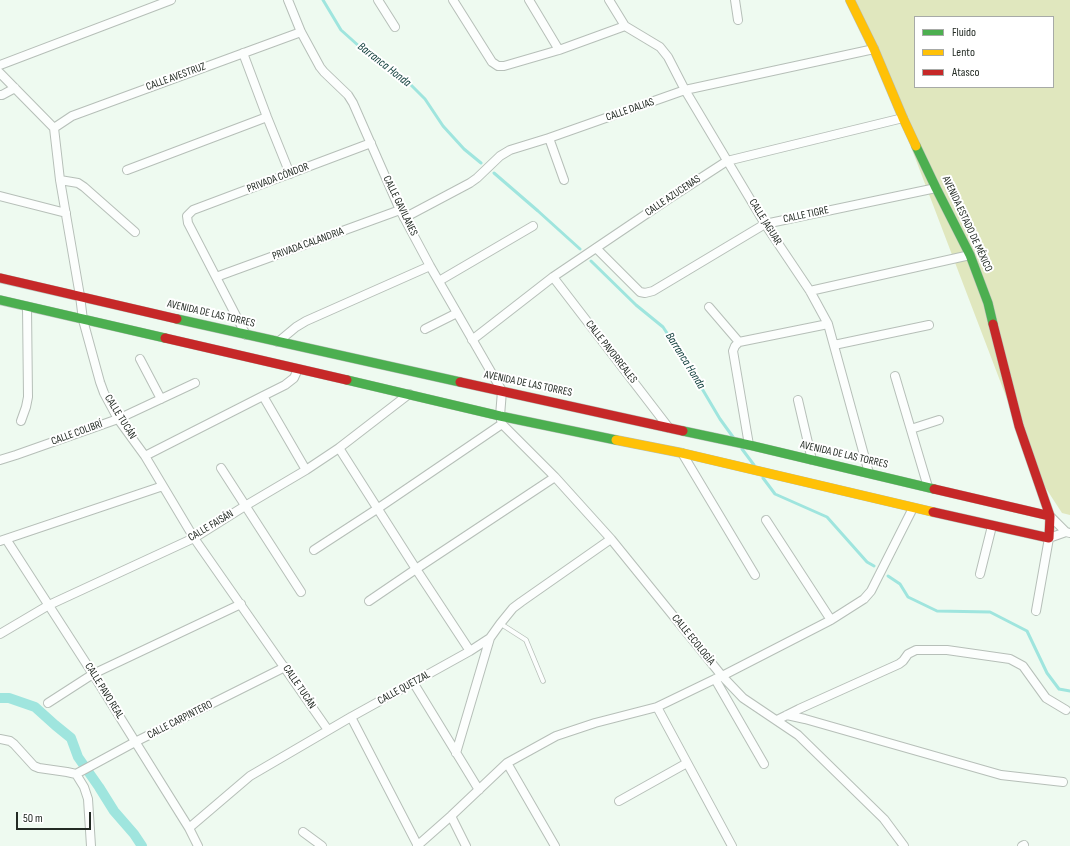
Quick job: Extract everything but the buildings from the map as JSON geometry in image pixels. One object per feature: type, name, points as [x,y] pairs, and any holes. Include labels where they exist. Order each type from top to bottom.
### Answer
[{"type":"main road","name":"AVENIDA ESTADO DE MÉXICO","points":[[850,0],[874,49],[903,118],[970,255],[988,303],[1019,426],[1050,516],[1049,538]]},
{"type":"main road","name":"AVENIDA DE LAS TORRES","points":[[0,278],[246,335],[749,445],[1050,516]]},
{"type":"main road","points":[[0,300],[409,394],[501,420],[682,453],[913,508],[1049,538]]},
{"type":"street","points":[[0,65],[171,0]]},
{"type":"street","name":"CALLE GAVILANES","points":[[288,0],[301,32],[324,72],[348,95],[353,103],[402,214],[430,266],[502,391]]},
{"type":"street","points":[[378,0],[395,27]]},
{"type":"street","points":[[453,0],[492,62],[498,66],[504,66],[559,50],[625,26]]},
{"type":"street","points":[[529,0],[559,50]]},
{"type":"street","name":"CALLE JAGUAR","points":[[609,0],[625,26],[660,47],[668,57],[685,90],[765,224],[810,291],[828,324],[869,473]]},
{"type":"street","points":[[735,0],[738,20]]},
{"type":"street","name":"CALLE AVESTRUZ","points":[[54,128],[72,116],[301,32]]},
{"type":"street","name":"CALLE DALIAS","points":[[402,214],[470,183],[478,178],[500,156],[510,150],[549,138],[685,90],[874,49]]},
{"type":"street","points":[[243,53],[290,174]]},
{"type":"street","points":[[0,73],[54,128]]},
{"type":"street","points":[[0,95],[15,88]]},
{"type":"street","points":[[127,170],[267,117]]},
{"type":"street","name":"CALLE AZUCENAS","points":[[472,340],[553,277],[666,200],[727,161],[903,118]]},
{"type":"street","name":"CALLE TUCÁN","points":[[54,128],[60,180],[83,320],[104,393],[118,419],[145,456],[194,538],[286,667],[328,730]]},
{"type":"street","points":[[549,138],[564,180]]},
{"type":"street","name":"PRIVADA CÓNDOR","points":[[216,277],[188,223],[188,216],[193,210],[371,143]]},
{"type":"street","points":[[60,180],[78,183],[84,187],[135,232]]},
{"type":"street","name":"CALLE TIGRE","points":[[596,248],[640,292],[645,293],[653,291],[765,224],[936,188]]},
{"type":"street","points":[[0,196],[66,213]]},
{"type":"street","name":"PRIVADA CALANDRIA","points":[[216,277],[402,214]]},
{"type":"street","points":[[439,281],[532,226]]},
{"type":"street","points":[[810,291],[970,255]]},
{"type":"street","points":[[278,342],[296,326],[306,321],[430,266]]},
{"type":"street","points":[[216,277],[246,335]]},
{"type":"street","name":"CALLE PAVORREALES","points":[[553,277],[669,428]]},
{"type":"street","points":[[21,421],[28,397],[27,307]]},
{"type":"street","points":[[709,307],[737,344]]},
{"type":"street","points":[[425,329],[457,313]]},
{"type":"street","points":[[749,445],[733,351],[737,344],[828,324]]},
{"type":"street","points":[[834,345],[929,325]]},
{"type":"street","points":[[140,359],[161,399]]},
{"type":"street","points":[[145,456],[285,385],[294,378],[298,369]]},
{"type":"street","points":[[895,376],[928,487]]},
{"type":"street","name":"CALLE COLIBRÍ","points":[[0,460],[118,419],[195,383]]},
{"type":"street","points":[[314,550],[377,509],[501,420],[502,391]]},
{"type":"street","name":"CALLE FAISÁN","points":[[0,634],[49,605],[194,538],[306,470],[339,448],[409,394]]},
{"type":"street","points":[[263,396],[306,470]]},
{"type":"street","points":[[798,400],[812,460]]},
{"type":"street","name":"CALLE ECOLOGÍA","points":[[501,420],[611,539],[719,677],[743,698],[798,735],[884,819],[904,846]]},
{"type":"street","points":[[911,429],[939,420]]},
{"type":"street","points":[[339,448],[470,651]]},
{"type":"street","points":[[682,453],[755,575]]},
{"type":"street","points":[[221,468],[301,592]]},
{"type":"street","points":[[369,601],[555,477]]},
{"type":"street","points":[[3,540],[163,486]]},
{"type":"street","points":[[351,717],[418,846],[507,763],[556,736],[595,723],[657,707],[831,620],[864,599],[871,591],[913,508]]},
{"type":"street","points":[[1050,516],[1068,532]]},
{"type":"street","points":[[766,520],[831,620]]},
{"type":"street","points":[[980,574],[992,526]]},
{"type":"street","points":[[1036,611],[1049,538],[1068,532]]},
{"type":"street","name":"CALLE QUETZAL","points":[[189,828],[250,776],[328,730],[470,651],[490,638],[513,608],[611,539]]},
{"type":"street","name":"CALLE PAVO REAL","points":[[3,540],[49,605],[93,674],[189,828],[198,846]]},
{"type":"street","points":[[48,703],[93,674],[241,604]]},
{"type":"street","points":[[456,753],[490,638]]},
{"type":"street","points":[[777,720],[898,664],[903,661],[908,654],[916,650],[947,650],[1010,659],[1023,666],[1046,698],[1066,710]]},
{"type":"street","name":"CALLE CARPINTERO","points":[[76,774],[135,742],[286,667]]},
{"type":"street","points":[[719,677],[764,764]]},
{"type":"street","points":[[413,682],[479,790]]},
{"type":"street","points":[[657,707],[732,846]]},
{"type":"street","points":[[787,715],[813,721],[1001,775],[1063,782]]},
{"type":"street","points":[[0,739],[10,741],[14,744],[34,766],[76,774],[84,787],[88,799],[91,846]]},
{"type":"street","points":[[507,763],[555,846]]},
{"type":"street","points":[[618,801],[687,763]]},
{"type":"street","points":[[451,816],[466,846]]},
{"type":"street","points":[[303,832],[322,846]]},
{"type":"lane","points":[[500,624],[526,640],[543,681]]},
{"type":"green space","points":[[855,0],[1070,0],[1070,515],[1062,513],[1034,470]]},
{"type":"waterway","name":"Barranca Honda","points":[[323,0],[341,30],[370,56],[403,77],[425,99],[443,126],[464,149],[481,163]]},
{"type":"waterway","name":"Barranca Honda","points":[[494,173],[580,249]]},
{"type":"waterway","name":"Barranca Honda","points":[[591,261],[636,305],[663,327],[688,365],[720,419],[733,437]]},
{"type":"waterway","name":"Barranca Honda","points":[[742,449],[754,465]]},
{"type":"waterway","name":"Barranca Honda","points":[[763,478],[775,494],[827,517],[867,562],[874,566]]},
{"type":"waterway","name":"Barranca Honda","points":[[888,576],[900,584],[908,597],[937,611],[990,612],[1027,631],[1047,673],[1059,689],[1070,691]]},
{"type":"waterway","points":[[0,698],[9,698],[35,707],[71,738],[78,757],[114,811],[134,834],[142,846]]},
{"type":"traffic: fast","points":[[916,146],[970,255],[988,303],[993,324]]},
{"type":"traffic: fast","points":[[0,300],[165,338]]},
{"type":"traffic: fast","points":[[177,319],[460,382]]},
{"type":"traffic: fast","points":[[347,380],[500,416],[616,440]]},
{"type":"traffic: fast","points":[[683,431],[749,445],[934,489]]},
{"type":"traffic: slow","points":[[850,0],[874,49],[916,146]]},
{"type":"traffic: slow","points":[[616,440],[682,453],[933,512]]},
{"type":"traffic: jam","points":[[0,278],[177,319]]},
{"type":"traffic: jam","points":[[933,512],[1049,538],[1050,516],[1019,426],[993,324]]},
{"type":"traffic: jam","points":[[165,338],[347,380]]},
{"type":"traffic: jam","points":[[460,382],[683,431]]},
{"type":"traffic: jam","points":[[934,489],[1050,516]]}]
